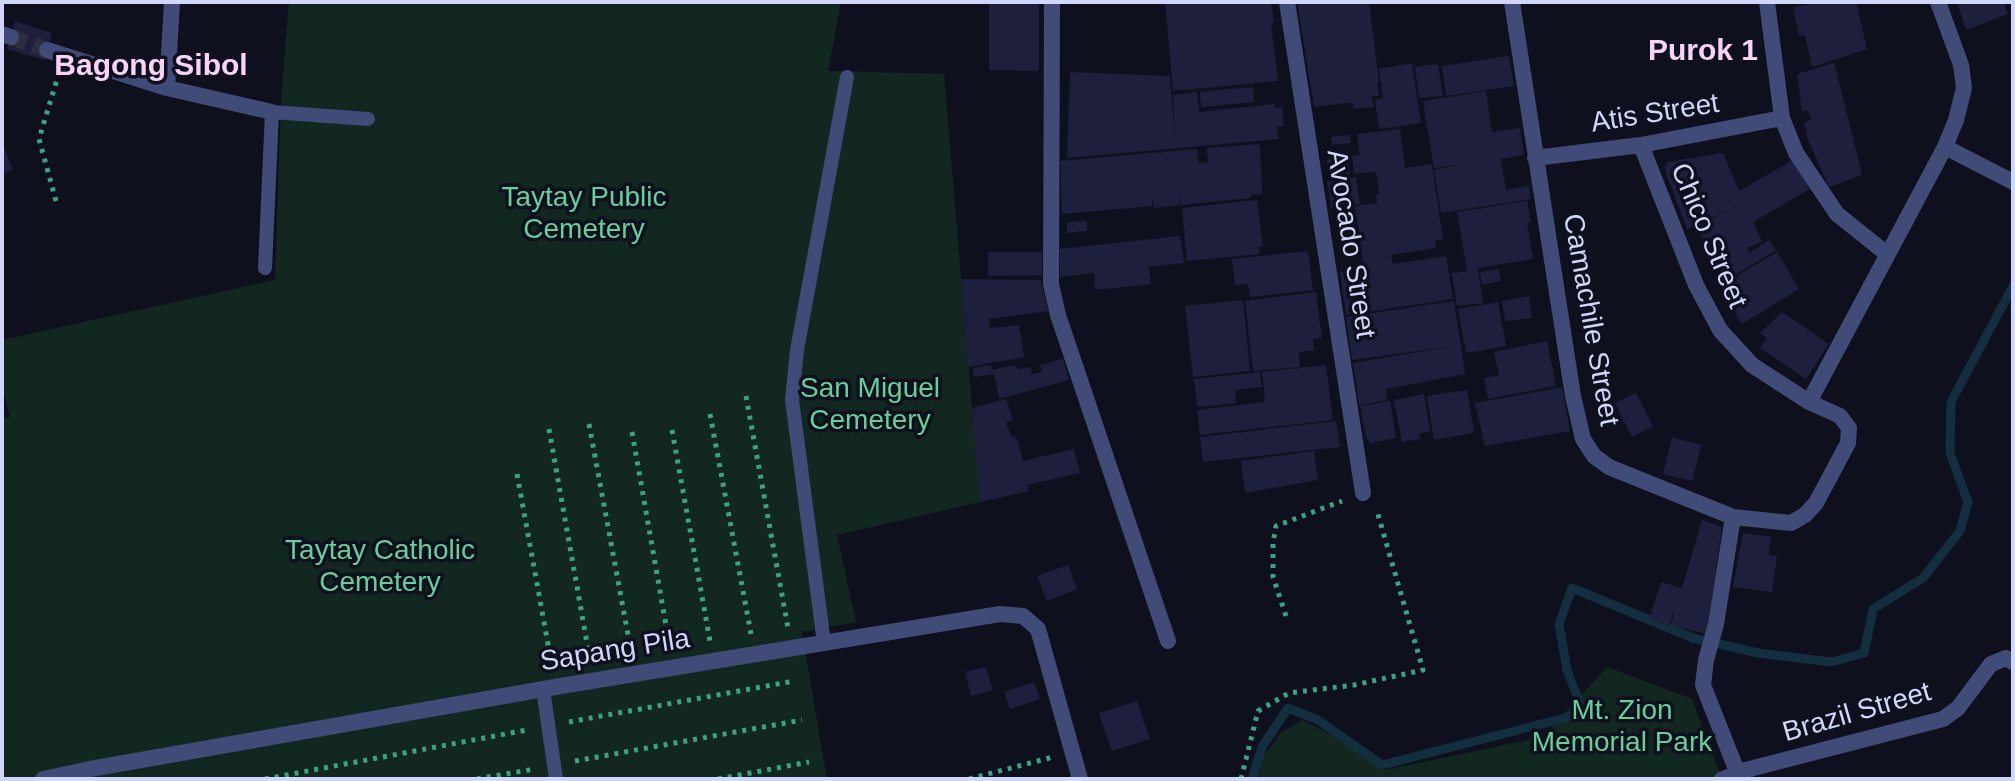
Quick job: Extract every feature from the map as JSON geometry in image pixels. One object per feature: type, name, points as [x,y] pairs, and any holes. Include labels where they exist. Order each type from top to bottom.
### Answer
[{"type":"street","points":[[167,88],[172,2]]},
{"type":"street","points":[[1052,2],[1051,284],[1058,315],[1168,641]]},
{"type":"street","name":"Avocado Street","points":[[1287,2],[1363,493]]},
{"type":"street","name":"Camachile Street","points":[[1512,2],[1575,409],[1583,439],[1594,456],[1609,467],[1733,517],[1791,523],[1805,515],[1816,503],[1850,434],[1846,421],[1840,416],[1809,402]]},
{"type":"street","points":[[1767,2],[1782,118],[1796,153],[1837,214],[1887,254]]},
{"type":"street","points":[[1809,402],[1945,147],[1956,120],[1964,88],[1961,65],[1938,2]]},
{"type":"street","points":[[47,50],[167,88],[272,112]]},
{"type":"street","name":"Atis Street","points":[[1535,158],[1641,145],[1782,118]]},
{"type":"street","name":"Chico Street","points":[[1641,145],[1696,285],[1720,330],[1752,365],[1809,402]]},
{"type":"street","points":[[1945,147],[2013,182]]},
{"type":"street","points":[[1733,517],[1703,685],[1739,776]]},
{"type":"street","name":"Sapang Pila","points":[[43,779],[594,680],[1000,614],[1023,616],[1038,629],[1080,779]]},
{"type":"street","name":"Brazil Street","points":[[1739,776],[1943,719],[1958,708],[1991,664],[2006,658],[2013,662]]},
{"type":"lane","points":[[824,643],[792,400],[797,350],[847,77]]},
{"type":"lane","points":[[265,268],[272,112],[368,119]]},
{"type":"lane","points":[[549,688],[555,772]]},
{"type":"lane","points":[[1721,779],[1739,776]]},
{"type":"path","points":[[56,201],[39,139],[64,56]]},
{"type":"path","points":[[746,396],[792,648]]},
{"type":"path","points":[[710,414],[755,654]]},
{"type":"path","points":[[589,424],[635,674]]},
{"type":"path","points":[[549,429],[594,680]]},
{"type":"path","points":[[672,430],[714,661]]},
{"type":"path","points":[[632,432],[674,667]]},
{"type":"path","points":[[517,474],[549,688]]},
{"type":"path","points":[[1241,779],[1258,711],[1289,693],[1354,685],[1423,670],[1376,505],[1363,493],[1276,526],[1273,577],[1286,616]]},
{"type":"path","points":[[477,779],[555,772],[802,720]]},
{"type":"path","points":[[969,779],[1073,752]]},
{"type":"path","points":[[718,779],[809,762]]},
{"type":"green space","points":[[289,2],[841,2],[828,71],[944,74],[980,502],[837,535],[856,622],[802,632],[827,779],[2,779],[2,419],[10,416],[2,387],[2,340],[275,280],[281,100]]},
{"type":"green space","name":"Mt. Zion Memorial Park","points":[[1607,667],[1692,699],[1722,779],[1258,779],[1262,758],[1282,732],[1303,720],[1356,748],[1385,770],[1543,737]]},
{"type":"building","points":[[989,2],[1039,3],[1039,71],[989,70]]},
{"type":"building","points":[[1165,2],[1269,2],[1274,22],[1271,23],[1278,81],[1173,91]]},
{"type":"building","points":[[1299,2],[1369,2],[1379,82],[1379,96],[1372,96],[1374,107],[1353,109],[1353,102],[1314,107]]},
{"type":"building","points":[[1817,2],[1856,2],[1867,49],[1812,67],[1805,35],[1799,36],[1793,8]]},
{"type":"building","points":[[1957,2],[2004,2],[2008,14],[1966,30]]},
{"type":"building","points":[[15,21],[52,33],[44,60],[7,49]]},
{"type":"building","points":[[1509,56],[1514,86],[1446,96],[1442,66]]},
{"type":"building","points":[[1412,63],[1421,123],[1379,129],[1375,100],[1383,98],[1379,69]]},
{"type":"building","points":[[1834,63],[1862,175],[1829,187],[1808,140],[1804,123],[1811,120],[1808,110],[1802,112],[1797,74]]},
{"type":"building","points":[[1438,64],[1443,96],[1419,98],[1415,67]]},
{"type":"building","points":[[1070,72],[1170,76],[1175,140],[1173,95],[1197,92],[1199,112],[1275,104],[1275,108],[1282,107],[1284,126],[1277,127],[1279,139],[1067,158]]},
{"type":"building","points":[[1253,87],[1254,102],[1201,107],[1200,92]]},
{"type":"building","points":[[1486,91],[1492,132],[1520,128],[1524,155],[1501,159],[1506,190],[1529,186],[1531,199],[1441,213],[1434,170],[1463,164],[1434,168],[1423,101]]},
{"type":"building","points":[[1400,129],[1405,168],[1432,164],[1443,239],[1435,241],[1436,248],[1391,255],[1393,264],[1446,256],[1453,299],[1346,315],[1340,272],[1364,269],[1355,206],[1377,203],[1376,172],[1384,171],[1354,174],[1352,156],[1360,155],[1357,134]]},
{"type":"building","points":[[1350,135],[1351,143],[1332,145],[1331,137]]},
{"type":"building","points":[[2,141],[13,170],[2,174]]},
{"type":"building","points":[[1260,144],[1262,194],[1251,195],[1251,198],[1181,205],[1178,179],[1180,205],[1154,208],[1153,196],[1152,206],[1062,214],[1060,161],[1197,149],[1198,163],[1208,162],[1207,148]]},
{"type":"building","points":[[1723,153],[1739,191],[1793,160],[1810,189],[1753,222],[1762,242],[1747,248],[1749,253],[1769,240],[1776,250],[1729,279],[1721,260],[1713,264],[1697,226],[1745,203],[1687,229],[1664,167],[1668,162]]},
{"type":"building","points":[[1348,157],[1350,174],[1329,177],[1327,160]]},
{"type":"building","points":[[1356,177],[1360,204],[1331,208],[1327,181]]},
{"type":"building","points":[[1257,200],[1263,246],[1259,247],[1260,254],[1187,261],[1182,208]]},
{"type":"building","points":[[1527,201],[1533,259],[1478,268],[1483,303],[1457,306],[1452,273],[1467,271],[1457,212]]},
{"type":"building","points":[[1087,221],[1087,231],[1067,233],[1067,222]]},
{"type":"building","points":[[1180,236],[1184,263],[1149,267],[1151,284],[1095,290],[1094,273],[1060,277],[1060,249]]},
{"type":"building","points":[[1308,251],[1313,290],[1250,297],[1248,284],[1235,285],[1232,259]]},
{"type":"building","points":[[988,252],[1042,252],[1042,275],[988,276]]},
{"type":"building","points":[[1777,252],[1799,289],[1742,324],[1720,286]]},
{"type":"building","points":[[1499,269],[1501,281],[1482,285],[1480,272]]},
{"type":"building","points":[[960,279],[1041,280],[1048,311],[989,319],[990,328],[1019,325],[1024,357],[968,367]]},
{"type":"building","points":[[1316,292],[1322,338],[1313,339],[1314,350],[1299,352],[1300,367],[1253,371],[1245,301]]},
{"type":"building","points":[[1529,296],[1532,318],[1505,321],[1502,301]]},
{"type":"building","points":[[1243,300],[1250,371],[1193,377],[1185,306]]},
{"type":"building","points":[[1454,301],[1465,374],[1386,389],[1387,400],[1359,405],[1353,363],[1453,346],[1352,360],[1346,317]]},
{"type":"building","points":[[1498,302],[1506,346],[1466,353],[1458,309]]},
{"type":"building","points":[[1782,312],[1829,344],[1806,379],[1760,348],[1767,338],[1760,333]]},
{"type":"building","points":[[1547,341],[1556,386],[1488,399],[1484,378],[1499,375],[1494,352]]},
{"type":"building","points":[[1063,359],[1069,380],[999,399],[994,374],[974,377],[973,368],[991,365],[992,370],[1015,365],[1017,369],[1031,367],[1032,374],[1042,372],[1040,365]]},
{"type":"building","points":[[1326,365],[1333,420],[1200,435],[1197,410],[1265,402],[1262,372]]},
{"type":"building","points":[[1260,372],[1262,387],[1235,390],[1236,403],[1197,407],[1194,379]]},
{"type":"building","points":[[1562,387],[1570,431],[1485,446],[1475,403]]},
{"type":"building","points":[[1467,390],[1474,433],[1434,440],[1427,396]]},
{"type":"building","points":[[1636,393],[1653,426],[1632,437],[1615,403]]},
{"type":"building","points":[[1424,394],[1430,431],[1419,434],[1420,439],[1402,442],[1394,400]]},
{"type":"building","points":[[1006,399],[1013,420],[1006,423],[1012,437],[1016,436],[1023,461],[1074,449],[1080,473],[1027,485],[1029,491],[980,502],[971,408]]},
{"type":"building","points":[[1390,401],[1396,438],[1370,443],[1360,406]]},
{"type":"building","points":[[1336,421],[1340,447],[1203,462],[1200,437]]},
{"type":"building","points":[[1672,437],[1701,445],[1692,481],[1663,474]]},
{"type":"building","points":[[1314,451],[1318,480],[1245,493],[1241,461]]},
{"type":"building","points":[[1702,520],[1722,527],[1707,634],[1671,625],[1677,602],[1669,626],[1649,619],[1661,582],[1682,588]]},
{"type":"building","points":[[1743,533],[1771,537],[1768,555],[1777,556],[1772,592],[1733,587]]},
{"type":"building","points":[[1068,565],[1077,589],[1047,601],[1037,576]]},
{"type":"building","points":[[986,667],[993,690],[971,696],[965,672]]},
{"type":"building","points":[[1034,682],[1040,699],[1010,709],[1004,692]]},
{"type":"building","points":[[1137,701],[1150,739],[1112,751],[1099,713]]},
{"type":"waterway","name":"Sapang Pila","points":[[1252,779],[1262,747],[1288,708],[1318,720],[1382,765],[1565,718],[1582,709],[1567,670],[1559,624],[1572,588],[1693,638],[1758,653],[1831,662],[1864,653],[1873,609],[1923,578],[1960,531],[1968,502],[1950,453],[1951,402],[2013,286]]},
{"type":"tunnel","points":[[11,37],[47,50]]},
{"type":"district","name":"Purok 1","points":[[1703,52]]},
{"type":"district","name":"Bagong Sibol","points":[[151,67]]},
{"type":"park label","name":"Taytay Public Cemetery","points":[[584,214]]},
{"type":"park label","name":"San Miguel Cemetery","points":[[870,405]]},
{"type":"park label","name":"Taytay Catholic Cemetery","points":[[380,567]]}]
